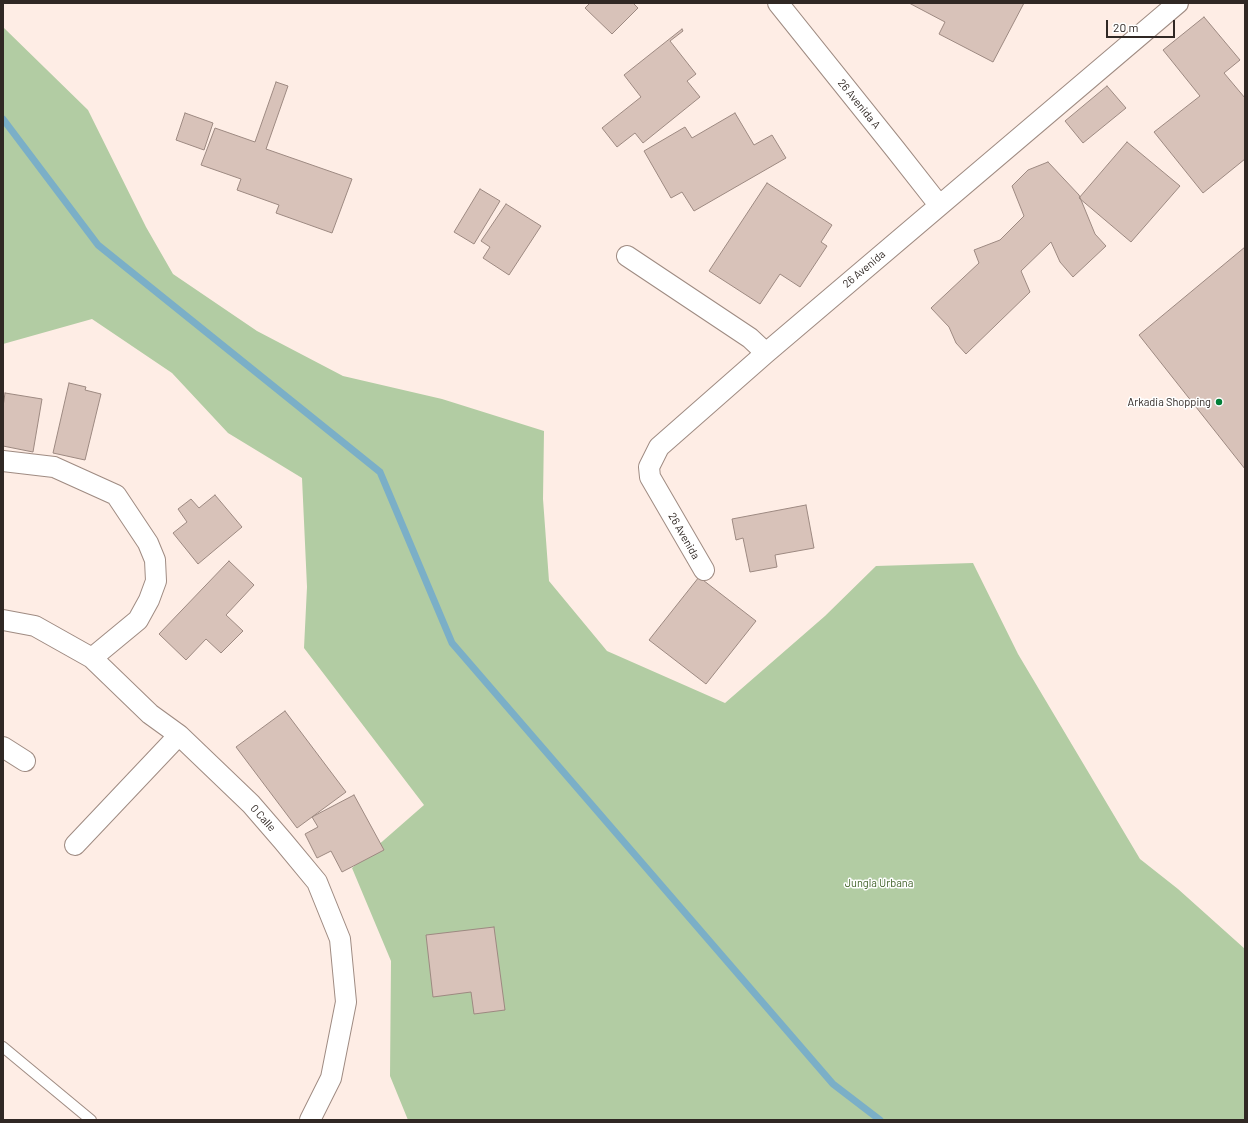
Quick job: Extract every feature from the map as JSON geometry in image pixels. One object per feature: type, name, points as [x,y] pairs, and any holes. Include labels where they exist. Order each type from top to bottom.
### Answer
[{"type":"street","name":"26 Avenida A","points":[[778,3],[939,205]]},
{"type":"street","name":"26 Avenida","points":[[704,570],[650,477],[649,467],[659,447],[939,205],[1178,3]]},
{"type":"street","points":[[627,256],[750,338],[766,353]]},
{"type":"street","points":[[3,461],[54,467],[116,495],[148,543],[155,560],[156,581],[149,600],[138,620],[92,658]]},
{"type":"street","name":"0 Calle","points":[[3,620],[35,626],[92,658],[150,714],[179,735],[251,804],[316,882],[340,939],[346,1002],[331,1078],[310,1120]]},
{"type":"street","points":[[75,845],[179,735]]},
{"type":"street","points":[[3,747],[25,761]]},
{"type":"lane","points":[[3,1047],[91,1120]]},
{"type":"green space","name":"Jungla Urbana","points":[[3,27],[88,110],[146,227],[173,274],[257,331],[343,376],[442,399],[544,431],[543,499],[549,581],[607,651],[725,703],[825,616],[876,566],[973,563],[1018,654],[1140,859],[1178,889],[1245,949],[1245,1120],[408,1120],[390,1076],[391,961],[352,868],[424,805],[304,648],[307,587],[302,478],[228,433],[172,373],[92,319],[3,344]]},
{"type":"building","points":[[590,3],[633,3],[638,8],[612,34],[585,8]]},
{"type":"building","points":[[909,3],[1024,3],[993,62],[939,34],[945,22]]},
{"type":"building","points":[[1204,17],[1240,60],[1224,73],[1245,98],[1245,159],[1203,193],[1154,132],[1200,96],[1163,50]]},
{"type":"building","points":[[682,29],[683,31],[670,41],[696,74],[687,81],[700,97],[643,143],[635,133],[617,147],[602,128],[641,97],[624,75]]},
{"type":"building","points":[[276,82],[288,86],[266,149],[352,179],[332,233],[276,213],[279,205],[237,190],[241,179],[201,165],[215,128],[255,142]]},
{"type":"building","points":[[1107,86],[1126,108],[1083,143],[1065,121]]},
{"type":"building","points":[[185,113],[213,123],[204,150],[176,140]]},
{"type":"building","points":[[735,113],[754,145],[772,135],[786,158],[694,211],[682,192],[671,198],[644,151],[685,127],[692,138]]},
{"type":"building","points":[[1127,142],[1180,186],[1131,242],[1079,198]]},
{"type":"building","points":[[1048,162],[1079,195],[1095,234],[1106,246],[1073,277],[1060,262],[1051,242],[1021,271],[1030,292],[966,354],[956,343],[949,327],[931,308],[979,263],[974,250],[1000,240],[1024,216],[1012,186],[1028,170]]},
{"type":"building","points":[[767,183],[832,225],[821,242],[827,246],[800,287],[780,274],[760,304],[709,271]]},
{"type":"building","points":[[480,189],[500,201],[474,244],[454,232]]},
{"type":"building","points":[[506,204],[541,226],[509,275],[483,258],[490,247],[481,241]]},
{"type":"building","name":"Arkadia Shopping","points":[[1245,247],[1245,469],[1139,335]]},
{"type":"building","points":[[69,383],[86,387],[85,390],[101,394],[85,460],[53,453]]},
{"type":"building","points":[[5,393],[42,399],[33,452],[3,446],[3,407]]},
{"type":"building","points":[[215,495],[242,527],[198,564],[173,533],[187,522],[178,509],[191,499],[199,508]]},
{"type":"building","points":[[806,505],[814,548],[775,555],[777,567],[750,572],[743,538],[736,540],[732,519]]},
{"type":"building","points":[[229,561],[254,585],[226,615],[243,631],[221,653],[206,639],[186,660],[159,634]]},
{"type":"building","points":[[699,577],[756,621],[706,684],[649,640]]},
{"type":"building","points":[[285,711],[346,792],[297,828],[236,747]]},
{"type":"building","points":[[354,795],[384,850],[342,872],[331,851],[317,858],[305,834],[318,827],[312,817]]},
{"type":"building","points":[[494,927],[505,1010],[474,1014],[471,992],[433,997],[426,935]]},
{"type":"waterway","points":[[3,119],[98,245],[380,472],[452,643],[833,1084],[880,1120]]},
{"type":"place","name":"Arkadia Shopping","points":[[1219,402]]}]
